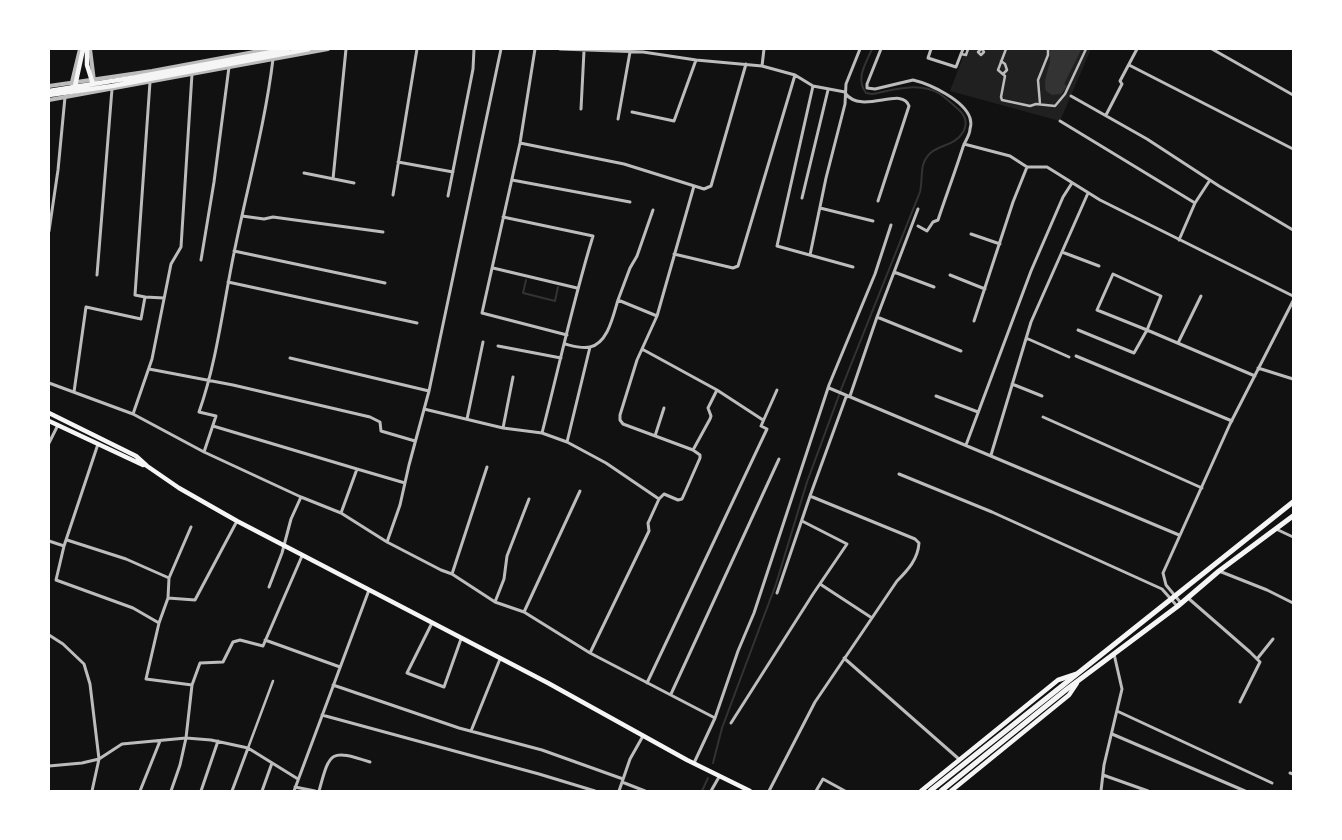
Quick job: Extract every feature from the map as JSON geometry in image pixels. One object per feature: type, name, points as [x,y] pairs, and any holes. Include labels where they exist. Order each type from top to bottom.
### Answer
[{"type":"main road","points":[[85,49],[87,65],[93,82]]},
{"type":"main road","points":[[74,84],[85,49]]},
{"type":"main road","points":[[49,91],[74,84],[184,69],[288,49]]},
{"type":"main road","points":[[49,95],[112,86],[310,49]]},
{"type":"main road","points":[[49,414],[136,456],[179,488],[302,556],[548,684],[694,764],[750,791]]},
{"type":"main road","points":[[49,421],[147,466]]},
{"type":"main road","points":[[941,791],[1064,687],[1076,674],[1293,502]]},
{"type":"main road","points":[[930,791],[1064,687],[1079,680],[1180,605],[1220,571],[1293,516]]},
{"type":"main road","points":[[921,791],[1058,680],[1076,674]]},
{"type":"main road","points":[[951,791],[1069,694],[1079,680]]},
{"type":"street","points":[[97,92],[93,82],[270,49]]},
{"type":"street","points":[[49,100],[328,49]]},
{"type":"street","points":[[333,179],[346,49]]},
{"type":"street","points":[[393,195],[417,49]]},
{"type":"street","points":[[448,196],[473,69],[474,49]]},
{"type":"street","points":[[387,542],[400,505],[429,391],[501,49]]},
{"type":"street","points":[[535,49],[520,143],[482,313],[567,335]]},
{"type":"street","points":[[560,49],[643,51],[696,60],[762,66],[795,75],[813,86],[845,92],[850,98],[861,102],[878,102],[901,98],[906,100],[909,106],[878,201]]},
{"type":"street","points":[[762,66],[764,49]]},
{"type":"street","points":[[810,254],[845,104],[846,84],[860,49]]},
{"type":"street","points":[[881,49],[867,88],[875,89],[913,80],[941,91],[957,102],[967,112],[970,119],[970,131],[938,220],[933,222],[927,231],[918,226]]},
{"type":"street","points":[[931,49],[928,58],[956,67],[963,49]]},
{"type":"street","points":[[961,54],[966,55],[968,49]]},
{"type":"street","points":[[1006,49],[998,70],[1005,79],[1000,97],[1002,100],[1030,106],[1040,104],[1055,106],[1065,94],[1086,49]]},
{"type":"street","points":[[1040,104],[1038,80],[1048,55],[1048,49]]},
{"type":"street","points":[[1106,116],[1122,84],[1120,81],[1137,49]]},
{"type":"street","points":[[1212,49],[1293,95]]},
{"type":"street","points":[[581,109],[584,51]]},
{"type":"street","points":[[618,119],[630,52]]},
{"type":"street","points":[[204,452],[216,416],[199,412],[210,381],[234,251],[269,93],[273,58]]},
{"type":"street","points":[[632,112],[674,121],[696,60]]},
{"type":"street","points":[[1002,62],[1007,70],[1002,74]]},
{"type":"street","points":[[520,143],[624,164],[704,189],[709,188],[712,186],[746,64]]},
{"type":"street","points":[[1129,65],[1293,149]]},
{"type":"street","points":[[201,260],[214,182],[229,67]]},
{"type":"street","points":[[133,414],[149,369],[171,264],[181,247],[192,74]]},
{"type":"street","points":[[674,254],[733,268],[738,266],[795,75]]},
{"type":"street","points":[[150,82],[135,295],[164,298]]},
{"type":"street","points":[[49,86],[74,84],[75,95]]},
{"type":"street","points":[[813,86],[777,246],[853,267]]},
{"type":"street","points":[[97,275],[112,89]]},
{"type":"street","points":[[802,198],[828,90]]},
{"type":"street","points":[[1071,96],[1147,138],[1210,180],[1293,230]]},
{"type":"street","points":[[49,231],[58,170],[65,97]]},
{"type":"street","points":[[1060,121],[1195,203]]},
{"type":"street","points":[[964,144],[1010,156],[1027,167],[1047,167],[1088,193],[1293,296]]},
{"type":"street","points":[[398,162],[453,172]]},
{"type":"street","points":[[974,321],[1013,202],[1027,167]]},
{"type":"street","points":[[304,173],[354,183]]},
{"type":"street","points":[[512,180],[630,202]]},
{"type":"street","points":[[1179,240],[1195,203],[1210,180]]},
{"type":"street","points":[[966,445],[1032,271],[1063,197],[1072,183]]},
{"type":"street","points":[[590,653],[649,531],[648,523],[659,499],[664,494],[678,500],[682,499],[700,458],[700,455],[693,450],[623,424],[620,420],[642,349],[657,316],[694,186]]},
{"type":"street","points":[[990,455],[1026,338],[1088,193]]},
{"type":"street","points":[[820,208],[873,221]]},
{"type":"street","points":[[777,592],[846,398],[850,396],[918,209]]},
{"type":"street","points":[[565,344],[590,347],[605,335],[630,268],[637,256],[653,210]]},
{"type":"street","points":[[242,216],[264,219],[273,217],[383,232]]},
{"type":"street","points":[[503,217],[593,236],[577,288],[542,433]]},
{"type":"street","points":[[694,764],[714,718],[754,613],[828,388],[875,274],[891,226]]},
{"type":"street","points":[[971,234],[1000,244]]},
{"type":"street","points":[[234,251],[385,283]]},
{"type":"street","points":[[1062,252],[1099,266]]},
{"type":"street","points":[[493,268],[577,288]]},
{"type":"street","points":[[894,272],[934,287]]},
{"type":"street","points":[[1078,330],[1134,354],[1147,330],[1161,296],[1113,274],[1097,310],[1147,330],[1255,376]]},
{"type":"street","points":[[950,275],[985,289]]},
{"type":"street","points":[[228,282],[417,323]]},
{"type":"street","points":[[1178,343],[1201,296]]},
{"type":"street","points":[[74,392],[86,307],[141,319],[145,297]]},
{"type":"street","points":[[618,300],[657,316]]},
{"type":"street","points":[[1180,605],[1166,585],[1163,573],[1232,421],[1293,301]]},
{"type":"street","points":[[877,318],[961,351]]},
{"type":"street","points":[[1026,338],[1069,357]]},
{"type":"street","points":[[467,420],[483,342]]},
{"type":"street","points":[[498,346],[561,358]]},
{"type":"street","points":[[567,442],[590,347]]},
{"type":"street","points":[[642,349],[717,390],[763,420]]},
{"type":"street","points":[[1076,356],[1232,421]]},
{"type":"street","points":[[290,358],[429,391]]},
{"type":"street","points":[[1258,368],[1293,380]]},
{"type":"street","points":[[149,369],[233,385],[370,417],[380,422],[381,431],[415,441]]},
{"type":"street","points":[[503,428],[513,378]]},
{"type":"street","points":[[49,383],[133,414],[204,452],[301,497],[341,513],[387,542],[452,574],[495,602],[524,612],[590,653],[714,718]]},
{"type":"street","points":[[1012,384],[1042,396]]},
{"type":"street","points":[[828,388],[1179,535]]},
{"type":"street","points":[[693,450],[710,419],[711,416],[708,408],[717,390]]},
{"type":"street","points":[[647,683],[767,430],[761,426],[776,390]]},
{"type":"street","points":[[936,396],[978,412]]},
{"type":"street","points":[[655,436],[664,408]]},
{"type":"street","points":[[424,409],[503,428],[542,433],[567,442],[606,462],[659,499]]},
{"type":"street","points":[[1042,417],[1202,488]]},
{"type":"street","points":[[49,443],[58,425]]},
{"type":"street","points":[[213,426],[405,483]]},
{"type":"street","points":[[98,444],[78,499],[56,580],[133,608],[159,623]]},
{"type":"street","points":[[671,694],[779,460]]},
{"type":"street","points":[[452,574],[487,467]]},
{"type":"street","points":[[341,513],[357,469]]},
{"type":"street","points":[[899,474],[1067,546],[1162,589],[1173,597]]},
{"type":"street","points":[[524,612],[580,491]]},
{"type":"street","points":[[769,791],[815,702],[914,560],[919,543],[915,539],[810,496]]},
{"type":"street","points":[[269,587],[282,553],[291,519],[301,497]]},
{"type":"street","points":[[495,602],[504,579],[508,556],[530,499]]},
{"type":"street","points":[[168,598],[195,600],[237,521]]},
{"type":"street","points":[[731,723],[847,544],[802,521]]},
{"type":"street","points":[[191,527],[169,578],[168,598],[159,623],[146,679],[192,685]]},
{"type":"street","points":[[1276,530],[1293,538]]},
{"type":"street","points":[[67,540],[126,560],[169,578]]},
{"type":"street","points":[[49,541],[64,546]]},
{"type":"street","points":[[171,791],[180,765],[186,738],[192,685],[200,663],[223,662],[233,642],[240,640],[263,646],[302,556]]},
{"type":"street","points":[[1220,571],[1267,590],[1293,604]]},
{"type":"street","points":[[820,584],[872,618]]},
{"type":"street","points":[[369,590],[295,789],[317,791],[331,758],[338,754],[345,754],[370,762]]},
{"type":"street","points":[[1188,598],[1260,662],[1240,702]]},
{"type":"street","points":[[432,623],[407,673],[444,687],[461,639]]},
{"type":"street","points":[[49,635],[63,644],[84,664],[90,684],[99,759],[92,791]]},
{"type":"street","points":[[1257,659],[1273,639]]},
{"type":"street","points":[[265,640],[340,666]]},
{"type":"street","points":[[1101,791],[1102,775],[1122,689],[1114,654]]},
{"type":"street","points":[[844,658],[960,760]]},
{"type":"street","points":[[470,731],[500,659]]},
{"type":"street","points":[[232,791],[273,681]]},
{"type":"street","points":[[333,686],[470,731],[542,750],[645,791]]},
{"type":"street","points":[[1117,711],[1272,783]]},
{"type":"street","points":[[322,715],[595,791]]},
{"type":"street","points":[[1112,734],[1244,791]]},
{"type":"street","points":[[619,791],[630,759],[643,736]]},
{"type":"street","points":[[49,766],[82,763],[99,759],[122,744],[186,738],[218,741],[248,748],[298,779]]},
{"type":"street","points":[[140,791],[160,741]]},
{"type":"street","points":[[201,791],[218,741]]},
{"type":"street","points":[[262,791],[272,762]]},
{"type":"street","points":[[1102,775],[1148,791]]},
{"type":"street","points":[[711,791],[719,777]]},
{"type":"street","points":[[816,791],[823,779],[845,791]]},
{"type":"shaded area","points":[[966,49],[1091,49],[1060,121],[950,91]]},
{"type":"shaded area","points":[[1051,49],[1085,49],[1085,51],[1081,50],[1064,84],[1067,86],[1061,94],[1052,95],[1046,91],[1045,87]]},
{"type":"waterway","points":[[713,763],[722,728],[776,584],[807,482],[842,387],[920,192],[923,165],[926,158],[936,149],[959,138],[965,125],[965,119],[960,111],[932,90],[915,87],[872,94],[866,93],[861,77],[872,49]]},
{"type":"waterway","points":[[526,280],[523,293],[555,301],[558,287]]},
{"type":"waterway","points":[[702,791],[708,778]]}]
